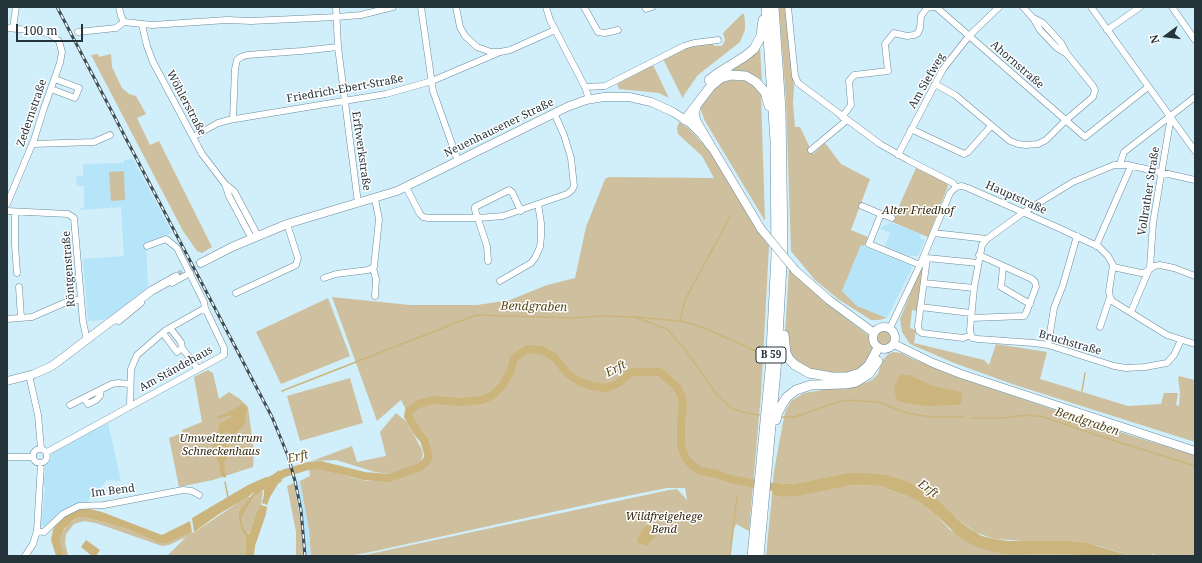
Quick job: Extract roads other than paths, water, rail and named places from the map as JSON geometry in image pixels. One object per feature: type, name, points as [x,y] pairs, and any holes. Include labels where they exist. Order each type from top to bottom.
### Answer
[{"type":"highway","points":[[683,118],[710,80],[721,71],[748,55],[756,46],[762,32],[762,7]]},
{"type":"highway","name":"B 59","points":[[752,556],[764,477],[776,228],[776,166],[766,7]]},
{"type":"highway","name":"B 59","points":[[764,477],[770,452],[782,275],[783,222],[781,110],[774,7]]},
{"type":"highway","points":[[683,118],[696,105],[711,86],[725,77],[741,75],[750,78],[763,89],[768,99],[772,156],[776,166]]},
{"type":"highway","points":[[696,105],[694,113],[696,121],[710,145]]},
{"type":"highway","points":[[782,275],[786,293],[784,346],[788,357],[795,365],[813,374],[838,378],[847,377],[857,374],[867,367],[881,349]]},
{"type":"highway","points":[[770,452],[778,412],[785,400],[791,394],[808,385],[845,384],[860,380],[871,372],[881,349]]},
{"type":"highway","name":"B 59","points":[[759,556],[761,500]]},
{"type":"main road","name":"Neuenhausener Straße","points":[[200,263],[255,237],[288,224],[375,198],[406,187],[573,104],[589,99],[611,97],[636,98],[662,106],[683,118],[698,131],[710,145],[761,230],[795,270],[829,300],[874,333]]},
{"type":"main road","points":[[7,381],[29,375],[52,366],[151,291],[176,277]]},
{"type":"main road","points":[[881,327],[890,328],[895,335],[894,344],[891,348],[881,349],[873,340],[874,333],[881,327]]},
{"type":"main road","points":[[894,344],[933,363],[961,374],[1195,451]]},
{"type":"street","points":[[10,28],[16,7]]},
{"type":"street","points":[[119,7],[120,16],[124,22],[142,25],[227,20],[255,21],[337,17],[364,15],[392,7]]},
{"type":"street","name":"Erftwerkstraße","points":[[336,7],[338,47],[358,203]]},
{"type":"street","points":[[421,7],[436,101],[458,161]]},
{"type":"street","points":[[456,7],[460,27],[468,39],[481,49],[500,52],[520,47],[555,30]]},
{"type":"street","points":[[546,7],[555,30],[585,87],[589,99]]},
{"type":"street","points":[[584,7],[598,32],[604,34],[618,30]]},
{"type":"street","points":[[645,7],[646,9],[652,7]]},
{"type":"street","name":"Hauptstraße","points":[[788,7],[795,78],[799,84],[845,119],[898,155],[951,182],[956,187],[962,186],[968,188],[1077,236],[1096,246],[1108,256],[1112,261],[1113,267]]},
{"type":"street","points":[[810,150],[845,119],[851,105],[849,81],[854,75],[888,71],[885,44],[894,33],[907,36],[918,33],[920,30],[922,15],[927,8],[933,7]]},
{"type":"street","name":"Ahornstraße","points":[[936,7],[1085,137],[1148,87]]},
{"type":"street","name":"Am Siefweg","points":[[898,155],[947,64],[969,36],[1000,7]]},
{"type":"street","points":[[935,84],[955,95],[1010,141],[1020,145],[1032,145],[1046,140],[1066,120],[1093,97],[1096,92],[1093,86],[1067,54],[1057,48],[1040,30],[1033,18],[1023,7]]},
{"type":"street","points":[[1091,7],[1195,151]]},
{"type":"street","points":[[1107,30],[1140,7]]},
{"type":"street","points":[[1172,7],[1195,40]]},
{"type":"street","points":[[78,32],[114,29],[124,22]]},
{"type":"street","name":"Wöhlerstraße","points":[[142,25],[151,57],[192,137],[204,158],[225,184],[229,196],[255,237]]},
{"type":"street","name":"Zedernstraße","points":[[7,204],[33,144],[61,61],[62,50],[58,40],[49,33],[10,28]]},
{"type":"street","points":[[585,87],[605,86],[684,46],[694,43],[718,40]]},
{"type":"street","points":[[233,119],[235,69],[237,60],[241,56],[338,47]]},
{"type":"street","name":"Friedrich-Ebert-Straße","points":[[192,137],[218,123],[233,119],[386,94],[432,82],[500,52]]},
{"type":"street","points":[[50,90],[75,98],[79,88],[54,79]]},
{"type":"street","points":[[1120,164],[1124,152],[1195,97]]},
{"type":"street","points":[[406,187],[420,214],[423,217],[428,218],[479,218],[503,216],[567,194],[574,186],[569,149],[554,113]]},
{"type":"street","name":"Vollrather Straße","points":[[1131,312],[1149,269],[1153,222],[1170,117]]},
{"type":"street","points":[[911,129],[964,154],[968,152],[991,126]]},
{"type":"street","points":[[33,144],[94,142],[110,135]]},
{"type":"street","points":[[970,335],[974,288],[982,245],[987,239],[1024,212],[1074,182],[1108,166],[1120,164],[1195,180]]},
{"type":"street","points":[[1096,246],[1131,166]]},
{"type":"street","points":[[890,328],[920,265],[950,193],[952,189],[956,187]]},
{"type":"street","points":[[488,261],[487,246],[475,209],[476,206],[507,190],[511,192],[521,211]]},
{"type":"street","points":[[375,198],[379,219],[375,262],[373,268],[376,282],[375,296]]},
{"type":"street","points":[[500,281],[531,263],[535,258],[540,247],[541,237],[541,223],[538,204]]},
{"type":"street","points":[[862,206],[892,218]]},
{"type":"street","name":"Röntgenstraße","points":[[7,211],[68,214],[74,217],[76,223],[81,299],[87,340]]},
{"type":"street","points":[[15,212],[17,273]]},
{"type":"street","points":[[881,214],[869,244],[920,265]]},
{"type":"street","points":[[236,293],[296,265],[298,258],[288,224]]},
{"type":"street","points":[[934,232],[987,239]]},
{"type":"street","points":[[1048,345],[1054,308],[1063,285],[1077,236]]},
{"type":"street","name":"Am Ständehaus","points":[[44,450],[130,406],[224,355],[222,345],[205,308],[204,302],[177,248],[166,239],[147,246]]},
{"type":"street","points":[[978,264],[927,258],[920,307],[971,315],[1024,316],[1036,288],[1036,283],[1033,280],[979,255]]},
{"type":"street","points":[[1100,327],[1110,297],[1109,288],[1113,267],[1139,273],[1160,264],[1195,276]]},
{"type":"street","points":[[1003,267],[1000,284],[1002,287],[1030,304]]},
{"type":"street","points":[[324,278],[336,274],[373,268]]},
{"type":"street","points":[[113,320],[119,321],[154,293],[190,273]]},
{"type":"street","points":[[924,283],[974,288]]},
{"type":"street","points":[[19,287],[21,318]]},
{"type":"street","points":[[1110,297],[1113,302],[1167,335],[1195,344]]},
{"type":"street","points":[[7,319],[35,316],[64,303],[81,299]]},
{"type":"street","name":"Bruchstraße","points":[[920,307],[918,328],[920,332],[963,338],[970,335],[976,339],[1048,345],[1119,368],[1136,368],[1165,364],[1172,357],[1180,340]]},
{"type":"street","points":[[130,406],[131,370],[137,355],[170,328],[205,308]]},
{"type":"street","points":[[170,328],[181,342],[182,348],[198,369]]},
{"type":"street","points":[[163,333],[177,352],[182,348]]},
{"type":"street","points":[[29,375],[47,459],[41,463]]},
{"type":"street","points":[[70,405],[115,383],[130,384]]},
{"type":"street","points":[[33,457],[35,451],[44,450]]},
{"type":"street","points":[[7,457],[33,457]]},
{"type":"street","points":[[33,457],[36,462],[41,463]]},
{"type":"street","points":[[25,556],[33,544],[37,531],[41,463]]},
{"type":"street","name":"Im Bend","points":[[37,531],[44,532],[63,514],[79,506],[104,505],[182,490],[192,491],[199,495]]},
{"type":"waterway","points":[[680,321],[685,300],[731,215]]},
{"type":"waterway","name":"Bendgraben","points":[[282,391],[476,315],[573,318],[601,316],[634,317],[667,329],[687,352],[717,395],[731,408],[742,412],[759,415]]},
{"type":"waterway","points":[[636,317],[680,321],[702,327],[758,352]]},
{"type":"waterway","name":"Erft","points":[[271,480],[285,473],[308,466],[320,465],[364,476],[389,478],[420,467],[428,458],[428,453],[424,440],[408,416],[409,411],[418,404],[434,400],[461,402],[482,400],[493,395],[502,386],[511,370],[514,358],[527,349],[542,350],[554,357],[568,374],[580,382],[592,386],[606,388],[617,384],[632,372],[660,372],[678,388],[682,397],[683,408],[681,422],[681,446],[686,459],[691,464],[700,471],[717,474],[730,479],[783,489]]},
{"type":"waterway","points":[[1082,391],[1085,373]]},
{"type":"waterway","name":"Bendgraben","points":[[781,417],[795,417],[846,400],[878,402],[907,413],[931,417],[964,417]]},
{"type":"waterway","name":"Bendgraben","points":[[971,418],[1002,418],[1026,415],[1044,417],[1195,466]]},
{"type":"waterway","name":"Bendgraben","points":[[1066,425],[1075,419]]},
{"type":"waterway","name":"Bendgraben","points":[[225,482],[228,497]]},
{"type":"waterway","points":[[730,556],[737,496]]},
{"type":"tunnel","points":[[176,277],[201,263]]},
{"type":"railway","points":[[57,7],[272,417],[288,456],[295,481],[301,510],[305,556]]},
{"type":"park label","name":"Alter Friedhof","points":[[918,211]]},
{"type":"park label","name":"Umweltzentrum Schneckenhaus","points":[[221,445]]},
{"type":"park label","name":"Wildfreigehege Bend","points":[[664,523]]}]
